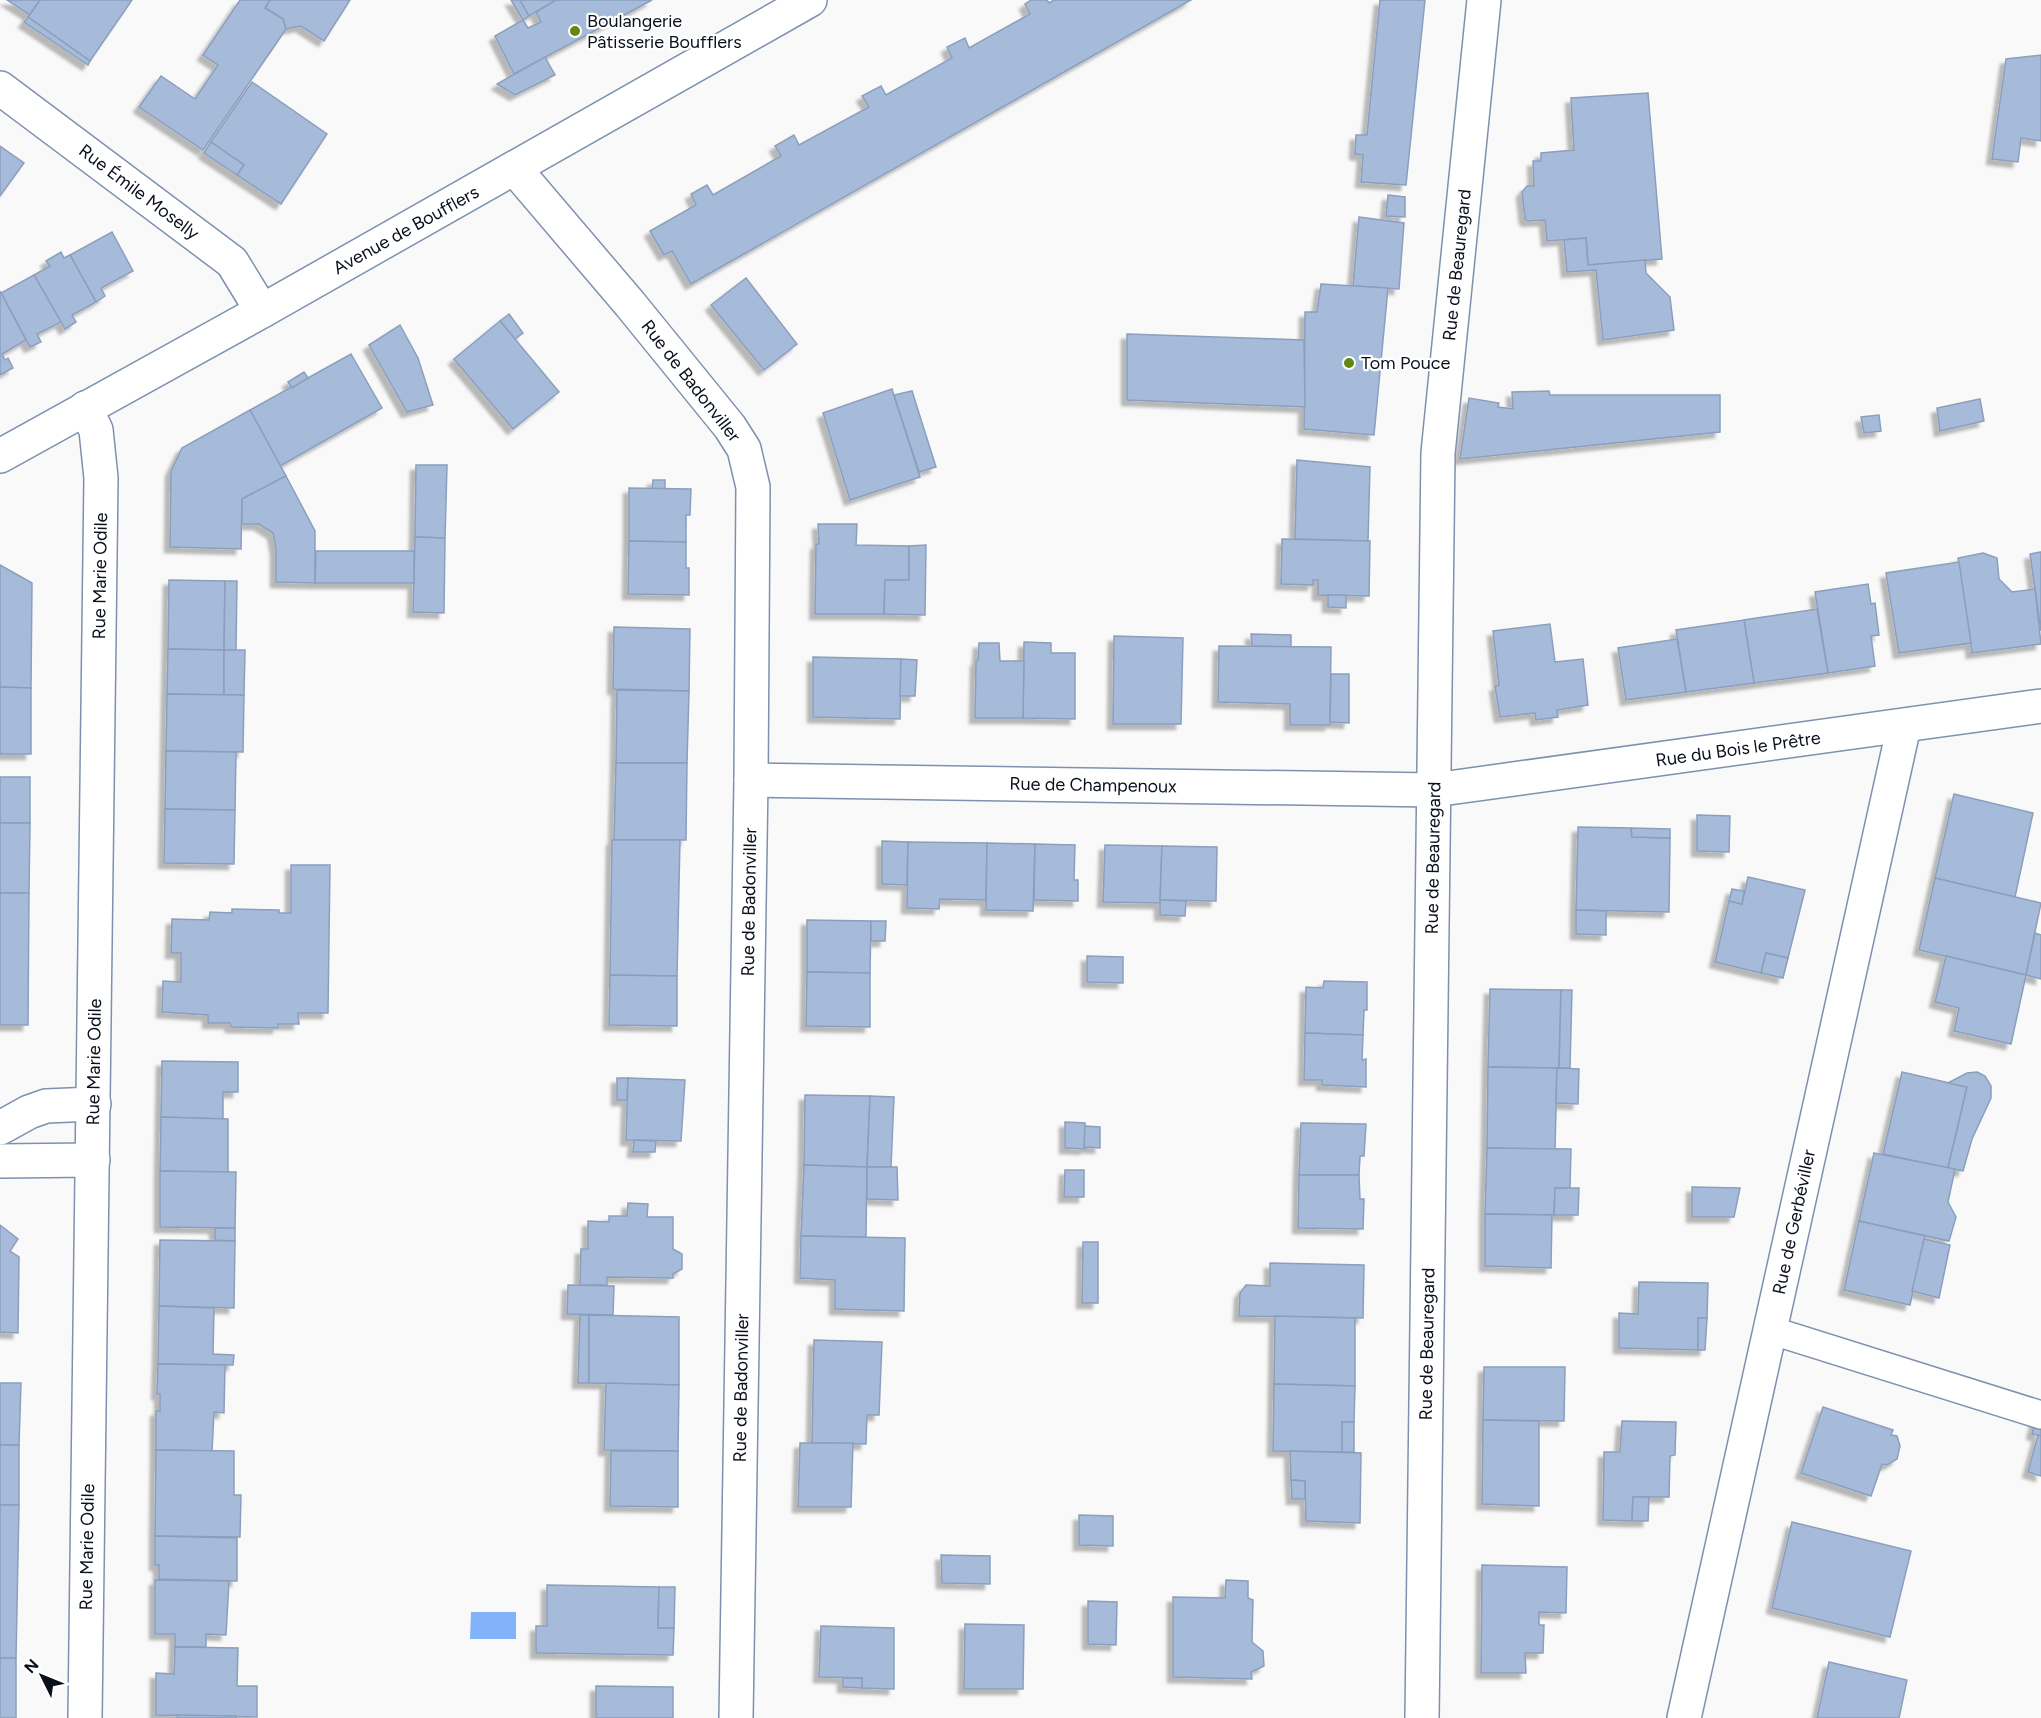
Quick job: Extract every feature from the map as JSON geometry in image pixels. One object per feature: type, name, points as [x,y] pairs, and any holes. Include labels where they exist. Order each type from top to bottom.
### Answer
[{"type":"street","name":"Rue de Beauregard","points":[[1422,1718],[1438,453],[1484,0]]},
{"type":"street","name":"Avenue de Boufflers","points":[[0,456],[515,169],[802,2]]},
{"type":"street","name":"Rue Émile Moselly","points":[[0,88],[232,262],[262,311]]},
{"type":"street","name":"Rue de Badonviller","points":[[515,169],[730,427],[744,449],[753,487],[751,780],[736,1718]]},
{"type":"street","name":"Rue Marie Odile","points":[[85,408],[96,430],[101,478],[85,1718]]},
{"type":"street","name":"Rue du Bois le Prêtre","points":[[1434,790],[2041,706]]},
{"type":"street","name":"Rue de Gerbéviller","points":[[1684,1718],[1904,726]]},
{"type":"street","name":"Rue de Champenoux","points":[[751,780],[1434,790]]},
{"type":"street","points":[[0,1128],[29,1112],[46,1106],[94,1104]]},
{"type":"street","points":[[0,1161],[93,1160]]},
{"type":"lane","points":[[1770,1330],[2041,1415]]},
{"type":"water","points":[[471,1612],[516,1612],[516,1639],[470,1639]]},
{"type":"building","points":[[7,0],[40,0],[30,15]]},
{"type":"building","points":[[40,0],[132,0],[90,61],[28,17]]},
{"type":"building","points":[[240,0],[270,0],[265,8],[283,19],[286,29],[203,150],[139,107],[161,76],[195,99],[218,65],[203,55]]},
{"type":"building","points":[[270,0],[350,0],[324,41],[301,26],[286,29],[283,19],[265,8]]},
{"type":"building","points":[[511,0],[520,0],[529,16],[523,20]]},
{"type":"building","points":[[520,0],[556,0],[529,16]]},
{"type":"building","points":[[556,0],[652,0],[514,74],[495,36],[523,20],[528,28],[541,22],[536,12]]},
{"type":"building","points":[[1031,0],[1047,0],[1049,3],[1054,0],[1191,0],[691,284],[672,251],[664,255],[650,231],[696,205],[691,194],[707,185],[713,195],[781,156],[775,146],[794,135],[799,145],[869,107],[862,96],[881,86],[886,95],[952,58],[947,47],[965,38],[969,48],[1030,14],[1025,4]]},
{"type":"building","points":[[1380,0],[1425,0],[1406,185],[1361,182],[1363,155],[1355,154],[1356,135],[1367,135]]},
{"type":"building","points":[[28,17],[90,61],[88,65],[24,22]]},
{"type":"building","points":[[2041,55],[2041,141],[2021,138],[2018,162],[1992,159],[2006,59]]},
{"type":"building","points":[[545,57],[555,75],[515,95],[497,84]]},
{"type":"building","points":[[252,82],[327,134],[281,204],[237,175],[244,165],[211,142]]},
{"type":"building","points":[[1648,93],[1662,259],[1588,265],[1586,238],[1547,241],[1545,220],[1528,221],[1525,219],[1522,192],[1527,186],[1534,186],[1533,161],[1541,161],[1541,153],[1574,150],[1571,98]]},
{"type":"building","points":[[211,142],[244,165],[237,175],[204,153]]},
{"type":"building","points":[[0,146],[24,163],[0,196]]},
{"type":"building","points":[[1388,195],[1405,197],[1405,217],[1386,216]]},
{"type":"building","points":[[1359,217],[1404,223],[1399,289],[1353,286]]},
{"type":"building","points":[[112,232],[133,271],[101,288],[105,296],[96,302],[70,255]]},
{"type":"building","points":[[1586,238],[1588,265],[1645,260],[1646,273],[1670,297],[1674,330],[1603,340],[1596,270],[1567,272],[1564,240]]},
{"type":"building","points":[[61,252],[64,258],[70,255],[96,302],[72,315],[76,322],[65,329],[34,275],[50,266],[46,261]]},
{"type":"building","points":[[34,275],[61,322],[37,334],[41,342],[30,347],[1,293]]},
{"type":"building","points":[[746,278],[797,344],[764,370],[711,305]]},
{"type":"building","points":[[1321,284],[1388,288],[1374,435],[1304,429],[1305,312],[1317,312]]},
{"type":"building","points":[[0,291],[26,340],[2,354],[5,360],[8,358],[13,368],[0,375]]},
{"type":"building","points":[[509,314],[523,333],[515,339],[500,321]]},
{"type":"building","points":[[500,321],[559,392],[513,429],[454,359]]},
{"type":"building","points":[[400,325],[418,358],[433,405],[407,412],[369,345]]},
{"type":"building","points":[[1127,334],[1304,340],[1305,407],[1127,400]]},
{"type":"building","points":[[351,354],[382,408],[280,466],[250,410]]},
{"type":"building","points":[[304,372],[308,378],[292,388],[288,382]]},
{"type":"building","points":[[892,389],[920,477],[850,500],[823,413]]},
{"type":"building","points":[[912,391],[936,467],[919,472],[894,395]]},
{"type":"building","points":[[1549,391],[1550,395],[1720,395],[1720,432],[1460,459],[1469,398],[1499,403],[1498,407],[1513,409],[1512,392]]},
{"type":"building","points":[[1980,399],[1984,421],[1940,431],[1937,408]]},
{"type":"building","points":[[250,410],[286,476],[242,499],[241,549],[170,547],[171,471],[182,448]]},
{"type":"building","points":[[1879,415],[1881,431],[1864,433],[1861,417]]},
{"type":"building","points":[[1297,460],[1370,467],[1368,541],[1295,539]]},
{"type":"building","points":[[416,465],[447,465],[445,538],[415,537]]},
{"type":"building","points":[[286,476],[315,531],[315,583],[276,582],[276,550],[273,533],[259,524],[242,524],[242,499]]},
{"type":"building","points":[[653,480],[665,480],[665,489],[652,489]]},
{"type":"building","points":[[629,488],[691,489],[690,515],[686,515],[686,542],[629,541]]},
{"type":"building","points":[[818,524],[857,524],[856,545],[909,546],[909,580],[885,580],[884,614],[815,614]]},
{"type":"building","points":[[415,537],[445,538],[444,613],[413,612]]},
{"type":"building","points":[[1282,539],[1370,541],[1369,596],[1318,595],[1318,580],[1313,580],[1313,585],[1281,584]]},
{"type":"building","points":[[629,541],[686,542],[689,595],[628,594]]},
{"type":"building","points":[[926,545],[925,615],[884,614],[885,580],[909,580],[909,546]]},
{"type":"building","points":[[316,551],[414,551],[414,583],[315,583]]},
{"type":"building","points":[[2041,552],[2041,631],[2030,554]]},
{"type":"building","points":[[1983,553],[1997,558],[1999,579],[2012,592],[2035,589],[2041,644],[1972,653],[1958,558]]},
{"type":"building","points":[[1959,562],[1971,643],[1899,653],[1886,573]]},
{"type":"building","points":[[0,565],[32,583],[31,688],[0,687]]},
{"type":"building","points":[[169,580],[225,581],[224,650],[168,649]]},
{"type":"building","points":[[225,581],[237,581],[236,650],[224,650]]},
{"type":"building","points":[[1868,584],[1871,604],[1875,603],[1879,635],[1871,636],[1875,666],[1828,673],[1815,592]]},
{"type":"building","points":[[1328,595],[1346,595],[1346,608],[1328,607]]},
{"type":"building","points":[[1817,609],[1828,673],[1754,683],[1744,620]]},
{"type":"building","points":[[1744,620],[1754,683],[1686,692],[1676,630]]},
{"type":"building","points":[[1550,624],[1555,662],[1583,659],[1588,705],[1557,710],[1558,717],[1536,720],[1535,713],[1500,717],[1495,686],[1499,685],[1493,631]]},
{"type":"building","points":[[614,627],[690,629],[689,691],[613,689]]},
{"type":"building","points":[[1251,634],[1291,635],[1291,647],[1252,646]]},
{"type":"building","points":[[1114,636],[1183,638],[1181,724],[1113,724]]},
{"type":"building","points":[[1677,639],[1686,692],[1626,700],[1618,648]]},
{"type":"building","points":[[1024,642],[1051,643],[1051,653],[1075,653],[1075,719],[1023,718]]},
{"type":"building","points":[[979,643],[999,643],[1000,661],[1024,661],[1023,718],[975,718],[976,661],[978,660]]},
{"type":"building","points":[[1219,646],[1331,647],[1330,725],[1290,725],[1290,704],[1218,702]]},
{"type":"building","points":[[168,649],[224,650],[224,695],[167,694]]},
{"type":"building","points":[[224,650],[245,650],[244,695],[224,695]]},
{"type":"building","points":[[813,657],[901,659],[900,719],[813,717]]},
{"type":"building","points":[[901,659],[917,660],[915,696],[900,696]]},
{"type":"building","points":[[1331,674],[1349,674],[1349,723],[1330,722]]},
{"type":"building","points":[[0,687],[31,688],[31,754],[0,754]]},
{"type":"building","points":[[617,690],[689,691],[687,763],[616,763]]},
{"type":"building","points":[[167,694],[244,695],[243,752],[166,751]]},
{"type":"building","points":[[166,751],[236,752],[235,810],[165,809]]},
{"type":"building","points":[[616,763],[687,763],[686,840],[614,840]]},
{"type":"building","points":[[0,777],[30,777],[30,823],[0,823]]},
{"type":"building","points":[[1954,794],[2033,813],[2015,897],[1935,878]]},
{"type":"building","points":[[165,809],[235,810],[234,864],[164,863]]},
{"type":"building","points":[[1697,815],[1730,816],[1729,852],[1697,851]]},
{"type":"building","points":[[0,823],[30,823],[29,893],[0,893]]},
{"type":"building","points":[[1578,827],[1631,828],[1632,837],[1670,838],[1669,912],[1576,910]]},
{"type":"building","points":[[1631,828],[1670,829],[1670,838],[1632,837]]},
{"type":"building","points":[[612,840],[680,840],[677,976],[610,975]]},
{"type":"building","points":[[882,841],[908,842],[907,885],[882,884]]},
{"type":"building","points":[[908,842],[987,843],[986,900],[940,899],[939,909],[907,908]]},
{"type":"building","points":[[987,843],[1035,844],[1033,911],[986,910]]},
{"type":"building","points":[[1035,844],[1075,845],[1074,880],[1078,880],[1078,901],[1034,900]]},
{"type":"building","points":[[1105,845],[1162,846],[1160,903],[1103,902]]},
{"type":"building","points":[[1162,846],[1217,847],[1216,901],[1160,900]]},
{"type":"building","points":[[291,865],[330,865],[328,1013],[298,1013],[299,1024],[278,1024],[278,1028],[231,1027],[230,1023],[208,1023],[208,1015],[162,1012],[163,981],[181,982],[181,953],[171,953],[172,919],[209,920],[210,912],[232,913],[232,909],[279,910],[279,913],[291,913]]},
{"type":"building","points":[[1748,877],[1805,890],[1788,958],[1766,953],[1761,973],[1715,962],[1729,901],[1742,904]]},
{"type":"building","points":[[1935,878],[2041,903],[2026,975],[1919,950]]},
{"type":"building","points":[[1732,889],[1744,891],[1742,904],[1729,901]]},
{"type":"building","points":[[0,893],[29,893],[28,1025],[0,1025]]},
{"type":"building","points":[[1160,900],[1186,901],[1185,916],[1160,915]]},
{"type":"building","points":[[1576,910],[1606,911],[1606,935],[1576,934]]},
{"type":"building","points":[[807,920],[871,921],[870,973],[807,972]]},
{"type":"building","points":[[871,921],[886,921],[885,941],[871,941]]},
{"type":"building","points":[[2035,933],[2041,935],[2041,979],[2026,975]]},
{"type":"building","points":[[1766,953],[1788,958],[1783,978],[1761,973]]},
{"type":"building","points":[[1087,956],[1123,957],[1123,983],[1087,982]]},
{"type":"building","points":[[1946,956],[2026,975],[2011,1044],[1954,1031],[1959,1008],[1935,1002]]},
{"type":"building","points":[[807,972],[870,973],[870,1027],[806,1026]]},
{"type":"building","points":[[610,975],[677,976],[677,1026],[609,1025]]},
{"type":"building","points":[[1324,981],[1367,982],[1367,1010],[1364,1010],[1363,1035],[1305,1033],[1306,987],[1323,988]]},
{"type":"building","points":[[1490,989],[1561,990],[1559,1068],[1488,1067]]},
{"type":"building","points":[[1561,990],[1572,990],[1570,1068],[1559,1068]]},
{"type":"building","points":[[1305,1033],[1363,1035],[1362,1060],[1366,1059],[1366,1087],[1322,1085],[1322,1080],[1304,1080]]},
{"type":"building","points":[[162,1061],[238,1062],[238,1092],[223,1092],[223,1119],[161,1117]]},
{"type":"building","points":[[1488,1067],[1557,1068],[1555,1150],[1487,1148]]},
{"type":"building","points":[[1557,1068],[1579,1069],[1578,1104],[1556,1103]]},
{"type":"building","points":[[1902,1072],[1967,1087],[1948,1168],[1883,1154]]},
{"type":"building","points":[[1977,1072],[1985,1076],[1991,1086],[1991,1098],[1972,1139],[1963,1171],[1948,1168],[1967,1087],[1948,1083],[1967,1073]]},
{"type":"building","points":[[617,1078],[628,1078],[627,1100],[617,1100]]},
{"type":"building","points":[[628,1078],[685,1080],[681,1141],[626,1140]]},
{"type":"building","points":[[805,1095],[870,1096],[867,1167],[804,1165]]},
{"type":"building","points":[[870,1096],[894,1097],[891,1167],[867,1167]]},
{"type":"building","points":[[161,1117],[228,1119],[228,1173],[160,1171]]},
{"type":"building","points":[[1065,1122],[1085,1123],[1085,1149],[1065,1148]]},
{"type":"building","points":[[1301,1123],[1366,1124],[1364,1156],[1360,1156],[1359,1175],[1299,1175]]},
{"type":"building","points":[[1085,1126],[1100,1127],[1100,1148],[1084,1147]]},
{"type":"building","points":[[634,1140],[656,1141],[655,1152],[633,1152]]},
{"type":"building","points":[[1487,1148],[1571,1149],[1570,1188],[1555,1188],[1554,1215],[1485,1214]]},
{"type":"building","points":[[1874,1153],[1955,1169],[1948,1202],[1956,1217],[1949,1241],[1859,1221]]},
{"type":"building","points":[[804,1165],[867,1167],[866,1237],[801,1236]]},
{"type":"building","points":[[867,1167],[897,1167],[898,1200],[867,1199]]},
{"type":"building","points":[[1065,1170],[1084,1170],[1084,1197],[1064,1197]]},
{"type":"building","points":[[160,1171],[236,1172],[235,1228],[160,1227]]},
{"type":"building","points":[[1299,1175],[1359,1175],[1360,1199],[1364,1199],[1363,1229],[1298,1228]]},
{"type":"building","points":[[1692,1187],[1740,1188],[1734,1217],[1692,1217]]},
{"type":"building","points":[[1555,1188],[1579,1188],[1578,1215],[1554,1215]]},
{"type":"building","points":[[628,1203],[648,1204],[647,1217],[673,1217],[673,1249],[682,1254],[682,1269],[673,1274],[673,1278],[607,1277],[607,1285],[580,1285],[581,1249],[588,1249],[588,1221],[609,1222],[609,1216],[627,1216]]},
{"type":"building","points":[[1485,1214],[1552,1215],[1551,1268],[1485,1266]]},
{"type":"building","points":[[1859,1221],[1925,1236],[1910,1305],[1844,1290]]},
{"type":"building","points":[[0,1225],[18,1239],[10,1251],[19,1257],[18,1333],[0,1332]]},
{"type":"building","points":[[215,1228],[235,1228],[235,1241],[215,1240]]},
{"type":"building","points":[[801,1236],[905,1238],[904,1311],[835,1309],[835,1280],[800,1278]]},
{"type":"building","points":[[1924,1239],[1950,1245],[1939,1298],[1912,1291]]},
{"type":"building","points":[[160,1240],[235,1241],[234,1308],[159,1306]]},
{"type":"building","points":[[1083,1242],[1098,1242],[1098,1303],[1082,1303]]},
{"type":"building","points":[[1270,1263],[1364,1265],[1363,1318],[1239,1316],[1240,1293],[1246,1285],[1270,1286]]},
{"type":"building","points":[[1639,1282],[1708,1283],[1707,1318],[1698,1318],[1698,1350],[1619,1348],[1619,1313],[1638,1314]]},
{"type":"building","points":[[568,1285],[614,1286],[613,1315],[567,1314]]},
{"type":"building","points":[[159,1306],[214,1308],[213,1354],[234,1355],[233,1365],[158,1364]]},
{"type":"building","points":[[580,1315],[589,1315],[589,1383],[578,1383]]},
{"type":"building","points":[[589,1315],[679,1317],[679,1385],[589,1383]]},
{"type":"building","points":[[1275,1316],[1355,1318],[1355,1386],[1274,1384]]},
{"type":"building","points":[[1698,1318],[1707,1318],[1705,1350],[1698,1350]]},
{"type":"building","points":[[814,1340],[882,1342],[879,1415],[867,1415],[866,1444],[812,1443]]},
{"type":"building","points":[[158,1364],[225,1365],[224,1413],[214,1412],[212,1451],[156,1450],[156,1411],[160,1411],[160,1394],[157,1394]]},
{"type":"building","points":[[1484,1367],[1565,1367],[1564,1421],[1483,1420]]},
{"type":"building","points":[[0,1383],[21,1383],[19,1445],[0,1445]]},
{"type":"building","points":[[606,1383],[679,1385],[678,1451],[604,1450]]},
{"type":"building","points":[[1274,1384],[1355,1386],[1354,1422],[1342,1422],[1342,1452],[1273,1451]]},
{"type":"building","points":[[1823,1407],[1893,1430],[1891,1435],[1897,1436],[1900,1446],[1897,1459],[1887,1465],[1882,1464],[1871,1496],[1801,1473]]},
{"type":"building","points":[[2036,1418],[2041,1420],[2041,1436],[2032,1434]]},
{"type":"building","points":[[1483,1420],[1539,1421],[1539,1506],[1482,1504]]},
{"type":"building","points":[[1622,1421],[1676,1422],[1675,1455],[1670,1456],[1669,1497],[1633,1497],[1632,1521],[1603,1520],[1604,1452],[1620,1452]]},
{"type":"building","points":[[1342,1422],[1354,1422],[1354,1452],[1342,1452]]},
{"type":"building","points":[[2038,1435],[2041,1436],[2041,1476],[2028,1472]]},
{"type":"building","points":[[800,1443],[853,1443],[851,1507],[798,1507]]},
{"type":"building","points":[[0,1445],[19,1445],[19,1505],[0,1505]]},
{"type":"building","points":[[156,1450],[234,1451],[234,1495],[241,1495],[240,1537],[155,1536]]},
{"type":"building","points":[[611,1451],[678,1451],[678,1507],[610,1506]]},
{"type":"building","points":[[1290,1451],[1361,1453],[1360,1523],[1306,1521],[1305,1481],[1291,1480]]},
{"type":"building","points":[[1291,1480],[1305,1481],[1305,1499],[1292,1499]]},
{"type":"building","points":[[1633,1497],[1649,1497],[1648,1521],[1632,1521]]},
{"type":"building","points":[[0,1505],[19,1505],[16,1658],[0,1658]]},
{"type":"building","points":[[1079,1515],[1113,1516],[1113,1546],[1079,1545]]},
{"type":"building","points":[[1792,1522],[1911,1551],[1890,1637],[1772,1608]]},
{"type":"building","points":[[155,1536],[237,1538],[237,1581],[159,1579],[159,1565],[155,1565]]},
{"type":"building","points":[[941,1555],[990,1556],[990,1584],[942,1583]]},
{"type":"building","points":[[1482,1565],[1567,1567],[1566,1613],[1539,1612],[1539,1625],[1544,1625],[1543,1653],[1525,1653],[1526,1673],[1481,1673]]},
{"type":"building","points":[[155,1580],[229,1581],[226,1635],[206,1634],[206,1647],[175,1647],[175,1634],[155,1634]]},
{"type":"building","points":[[1226,1580],[1248,1581],[1248,1598],[1253,1600],[1252,1642],[1263,1651],[1264,1666],[1251,1672],[1252,1679],[1173,1677],[1173,1597],[1225,1598]]},
{"type":"building","points":[[547,1585],[659,1587],[658,1628],[674,1628],[673,1655],[536,1653],[536,1626],[547,1626]]},
{"type":"building","points":[[659,1587],[675,1587],[674,1628],[658,1628]]},
{"type":"building","points":[[1088,1601],[1117,1602],[1116,1645],[1088,1644]]},
{"type":"building","points":[[965,1624],[1024,1625],[1023,1689],[964,1689]]},
{"type":"building","points":[[821,1626],[894,1628],[894,1689],[862,1688],[862,1678],[819,1677]]},
{"type":"building","points":[[175,1647],[238,1648],[237,1686],[257,1686],[257,1717],[156,1715],[156,1673],[174,1674]]},
{"type":"building","points":[[0,1658],[16,1658],[16,1718],[0,1718]]},
{"type":"building","points":[[1829,1662],[1907,1680],[1899,1718],[1817,1718]]},
{"type":"building","points":[[843,1678],[862,1678],[862,1688],[843,1687]]},
{"type":"building","points":[[596,1686],[673,1687],[673,1718],[596,1718]]},
{"type":"building","points":[[177,1715],[236,1716],[236,1718],[177,1718]]},
{"type":"place","name":"Boulangerie Pâtisserie Boufflers","points":[[575,31]]},
{"type":"place","name":"Tom Pouce","points":[[1349,363]]}]
